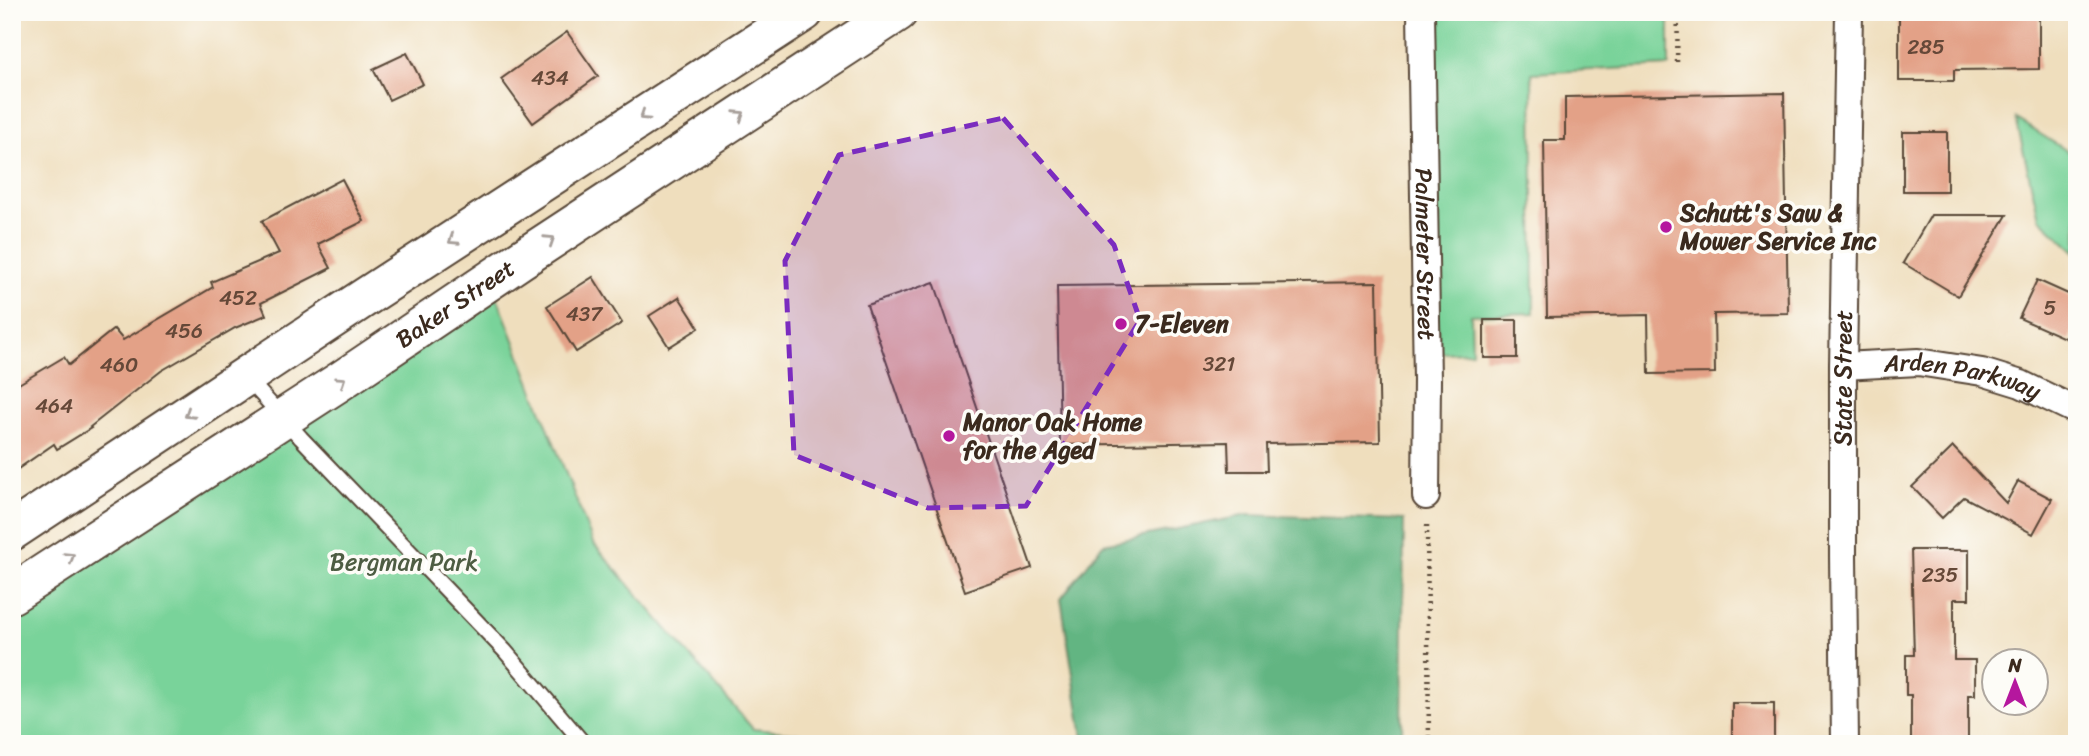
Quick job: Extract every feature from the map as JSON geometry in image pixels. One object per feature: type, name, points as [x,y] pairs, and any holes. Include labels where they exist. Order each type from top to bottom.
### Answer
[{"type":"street","points":[[12,531],[804,12]]},
{"type":"street","name":"Baker Street","points":[[12,594],[284,418],[531,252],[898,12]]},
{"type":"street","name":"Palmeter Street","points":[[1421,12],[1427,380],[1426,496]]},
{"type":"street","name":"State Street","points":[[1845,744],[1843,366],[1849,12]]},
{"type":"street","name":"Arden Parkway","points":[[1843,366],[1918,362],[1982,372],[2021,384],[2077,411]]},
{"type":"lane","points":[[246,377],[505,651],[584,744]]},
{"type":"path","points":[[1677,62],[1678,12]]},
{"type":"path","points":[[1426,496],[1429,744]]},
{"type":"highlighted area","points":[[1003,118],[1114,245],[1140,320],[1026,506],[928,508],[794,455],[785,261],[839,155]]},
{"type":"green space","points":[[1433,12],[1669,12],[1669,66],[1532,73],[1534,313],[1471,315],[1472,352],[1438,353]]},
{"type":"green space","points":[[2016,119],[2077,157],[2077,253],[2039,218]]},
{"type":"green space","name":"Bergman Park","points":[[493,286],[593,543],[753,729],[904,744],[12,744],[12,604]]},
{"type":"green space","points":[[1247,515],[1404,520],[1402,744],[1084,744],[1061,599],[1103,544]]},
{"type":"building","points":[[2039,12],[2039,69],[1954,70],[1954,81],[1899,81],[1899,14]]},
{"type":"building","points":[[567,32],[598,76],[533,123],[501,79]]},
{"type":"building","points":[[407,53],[423,84],[389,100],[373,69]]},
{"type":"building","name":"Schutt's Saw & Mower Service Inc","points":[[1784,93],[1788,313],[1714,314],[1715,373],[1649,374],[1648,315],[1547,317],[1544,140],[1565,140],[1565,97]]},
{"type":"building","points":[[1903,132],[1947,132],[1947,191],[1903,191]]},
{"type":"building","points":[[342,179],[364,221],[318,244],[331,268],[261,303],[266,315],[235,328],[161,371],[91,428],[57,449],[54,444],[12,473],[12,388],[64,357],[69,365],[114,329],[123,340],[213,287],[211,282],[279,253],[262,221]]},
{"type":"building","points":[[1931,215],[2007,215],[1958,296],[1903,263]]},
{"type":"building","points":[[593,277],[622,323],[576,352],[547,306]]},
{"type":"building","points":[[2037,280],[2077,298],[2077,323],[2069,340],[2019,318]]},
{"type":"building","name":"Manor Oak Home for the Aged","points":[[934,282],[1032,568],[965,591],[867,305]]},
{"type":"building","points":[[1377,282],[1380,442],[1266,444],[1267,471],[1229,471],[1228,442],[1060,445],[1057,286]]},
{"type":"building","points":[[679,297],[699,328],[669,347],[649,316]]},
{"type":"building","points":[[1484,320],[1517,320],[1517,358],[1484,358]]},
{"type":"building","points":[[1953,447],[2006,503],[2018,481],[2052,499],[2033,534],[1964,497],[1942,518],[1912,487]]},
{"type":"building","points":[[1911,550],[1969,550],[1969,599],[1954,599],[1954,660],[1975,660],[1975,695],[1968,695],[1968,744],[1911,744],[1911,695],[1906,695],[1906,655],[1914,655]]},
{"type":"building","points":[[1732,703],[1774,703],[1774,744],[1732,744]]},
{"type":"place","name":"Schutt's Saw & Mower Service Inc","points":[[1666,227]]},
{"type":"place","name":"7-Eleven","points":[[1121,324]]},
{"type":"place","name":"Manor Oak Home for the Aged","points":[[949,436]]}]
